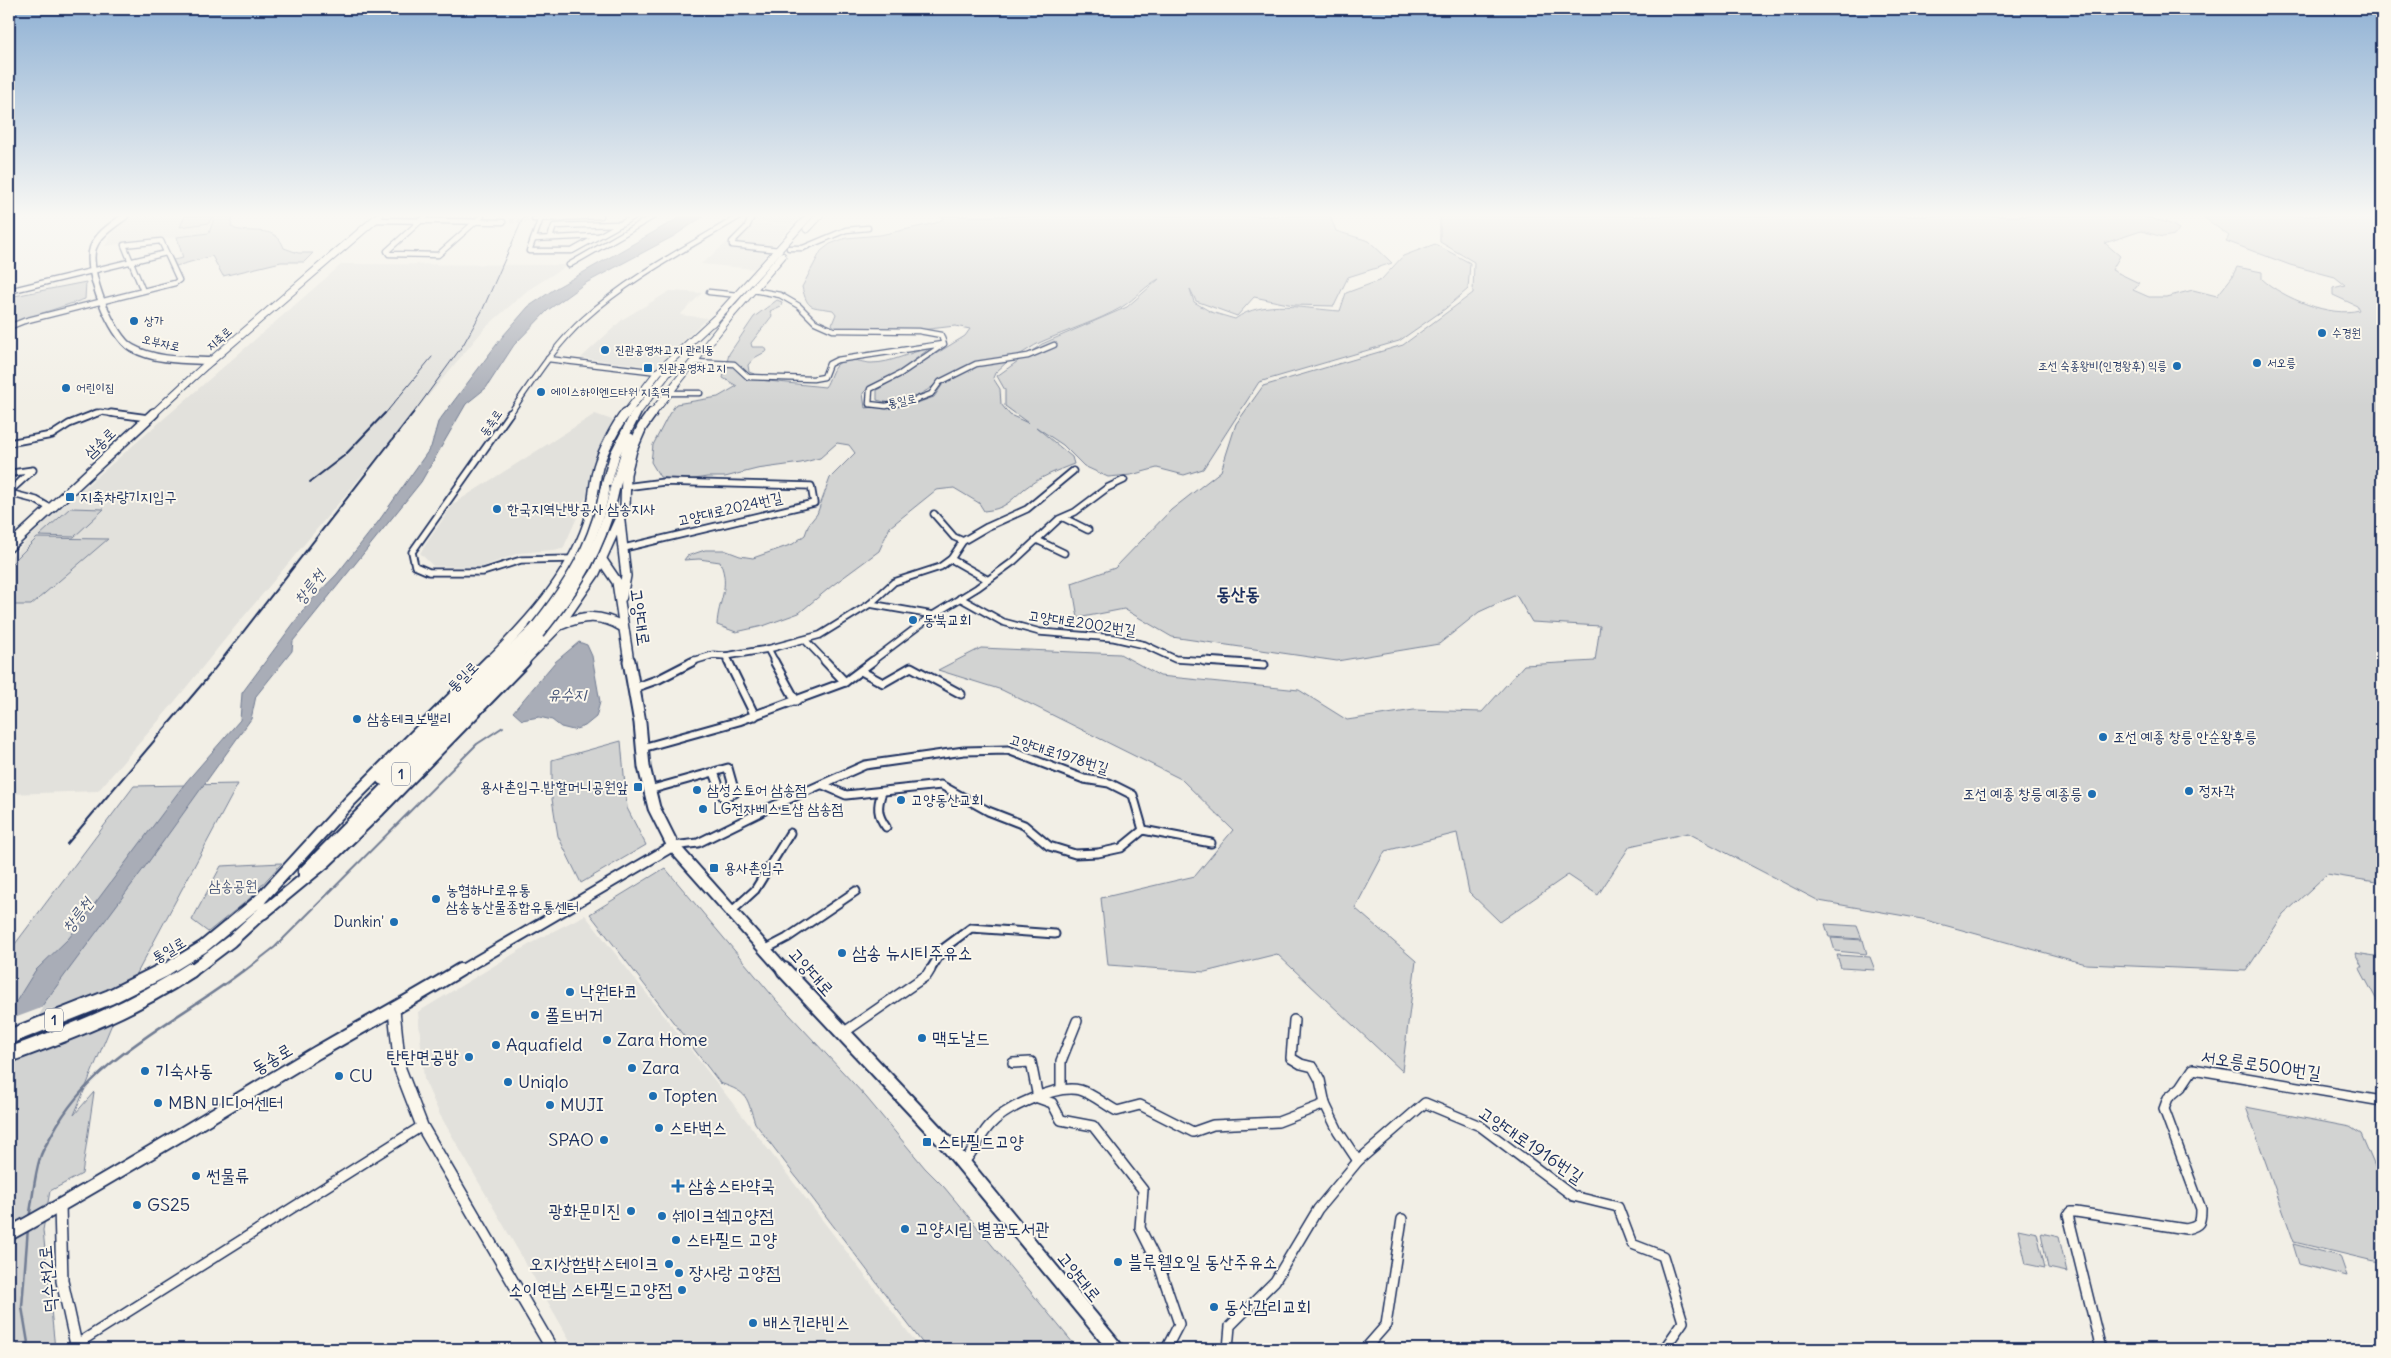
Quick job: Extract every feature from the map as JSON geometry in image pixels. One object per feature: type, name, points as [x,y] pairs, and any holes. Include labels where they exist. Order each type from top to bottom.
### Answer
[{"type":"main road","name":"오부자로","points":[[95,279],[111,323],[125,344],[159,356],[211,361]]},
{"type":"main road","name":"지축로","points":[[211,361],[305,279]]},
{"type":"main road","name":"통일로","points":[[536,632],[570,582],[592,542],[602,508],[611,460],[626,427],[648,396],[715,319],[753,279]]},
{"type":"main road","name":"통일로","points":[[9,1055],[89,1025],[135,1003],[180,978],[237,936],[259,909],[536,632],[569,596],[596,553],[610,518],[624,452],[636,427],[652,404],[762,279]]},
{"type":"main road","points":[[259,909],[350,802],[523,628],[554,589],[572,558],[588,523],[598,466],[626,413],[658,372],[715,319]]},
{"type":"main road","points":[[259,909],[326,861],[379,810],[559,625],[602,560],[620,521],[625,507],[625,487],[632,450],[642,427],[667,393],[695,362],[726,321]]},
{"type":"main road","name":"삼송로","points":[[9,547],[211,361]]},
{"type":"main road","points":[[590,514],[604,517],[615,514],[625,507]]},
{"type":"main road","points":[[620,521],[626,576],[621,600]]},
{"type":"main road","points":[[572,558],[602,560]]},
{"type":"main road","name":"고양대로","points":[[602,560],[617,582],[621,600],[623,627],[649,790],[654,808],[673,846],[962,1163],[1116,1349]]},
{"type":"main road","points":[[559,625],[588,615],[610,619],[623,627]]},
{"type":"main road","points":[[598,890],[673,846]]},
{"type":"main road","name":"동송로","points":[[39,1217],[598,890]]},
{"type":"main road","name":"통일로","points":[[9,1037],[98,1004],[151,980],[198,952],[259,909]]},
{"type":"main road","points":[[9,1234],[39,1217]]},
{"type":"street","points":[[9,291],[60,279]]},
{"type":"street","points":[[138,279],[143,291]]},
{"type":"street","points":[[9,327],[24,321],[143,291],[179,279]]},
{"type":"street","name":"동축로","points":[[572,558],[521,560],[482,572],[429,572],[415,566],[412,552],[548,359],[582,320],[618,291],[637,279]]},
{"type":"street","points":[[695,362],[734,364],[748,377],[813,378],[824,377],[829,364],[836,360],[944,344],[941,335],[919,331],[833,330],[815,322],[799,306],[780,295],[753,290]]},
{"type":"street","points":[[709,292],[738,295]]},
{"type":"street","name":"통일로","points":[[944,344],[900,374],[870,389],[868,404],[886,406],[915,400],[931,394],[940,382],[976,364],[1028,356],[1054,345]]},
{"type":"street","points":[[548,359],[658,372]]},
{"type":"street","points":[[667,393],[700,393]]},
{"type":"street","points":[[9,443],[52,435],[69,424],[100,412],[148,418]]},
{"type":"street","points":[[9,493],[33,470],[12,473]]},
{"type":"street","points":[[634,688],[659,679],[690,662],[713,656],[726,656],[768,648],[820,636],[870,604],[894,582],[940,567],[951,559],[963,541],[987,527],[1027,509],[1073,471]]},
{"type":"street","points":[[642,748],[755,716],[845,682],[933,615],[1014,561],[1060,519],[1114,482],[1124,480]]},
{"type":"street","name":"고양대로2024번길","points":[[624,548],[814,503],[811,486],[664,482],[625,487]]},
{"type":"street","points":[[9,493],[36,500],[50,508]]},
{"type":"street","points":[[934,514],[954,537],[963,541]]},
{"type":"street","points":[[1064,518],[1088,530]]},
{"type":"street","points":[[1037,540],[1064,553]]},
{"type":"street","points":[[951,559],[988,580]]},
{"type":"street","name":"고양대로2002번길","points":[[960,598],[1003,622],[1040,632],[1114,638],[1145,645],[1175,659],[1264,665]]},
{"type":"street","points":[[870,604],[933,615]]},
{"type":"street","points":[[805,640],[845,682]]},
{"type":"street","points":[[768,648],[796,702]]},
{"type":"street","points":[[726,656],[755,716]]},
{"type":"street","points":[[861,671],[883,683],[912,667],[961,694]]},
{"type":"street","name":"고양대로1978번길","points":[[673,846],[698,843],[771,807],[865,765],[964,751],[1008,750],[1084,779],[1109,783],[1133,795],[1143,830]]},
{"type":"street","points":[[649,790],[714,772]]},
{"type":"street","points":[[823,785],[846,795],[941,785],[988,811],[1024,825],[1049,846],[1075,854],[1121,848],[1143,830],[1211,843]]},
{"type":"street","points":[[882,792],[876,810],[880,821],[886,827]]},
{"type":"street","points":[[732,911],[755,890],[790,833]]},
{"type":"street","points":[[766,949],[787,938],[856,891]]},
{"type":"street","points":[[843,1033],[927,975],[944,948],[971,928],[1055,934]]},
{"type":"street","points":[[394,1010],[400,1069],[422,1126],[552,1349]]},
{"type":"street","points":[[1294,1020],[1291,1058],[1301,1064],[1313,1067],[1320,1080],[1325,1104],[1338,1132],[1358,1161]]},
{"type":"street","points":[[1061,1089],[1061,1061],[1077,1021]]},
{"type":"street","points":[[1013,1063],[1031,1062],[1038,1098]]},
{"type":"street","name":"서오릉로500번길","points":[[2101,1349],[2068,1215],[2070,1212],[2076,1212],[2186,1229],[2198,1226],[2201,1222],[2201,1209],[2164,1108],[2167,1097],[2181,1087],[2187,1074],[2193,1070],[2205,1070],[2382,1101]]},
{"type":"street","points":[[962,1163],[974,1154],[990,1125],[1013,1108],[1061,1089],[1080,1090],[1117,1111],[1140,1105],[1194,1132],[1213,1125],[1278,1122],[1325,1104]]},
{"type":"street","points":[[1038,1098],[1052,1102],[1061,1120],[1093,1126],[1131,1172],[1143,1190],[1140,1228],[1160,1268],[1179,1324],[1166,1349]]},
{"type":"street","name":"고양대로1916번길","points":[[1228,1349],[1230,1326],[1275,1281],[1318,1209],[1358,1161],[1425,1103],[1480,1126],[1573,1196],[1618,1207],[1632,1244],[1663,1256],[1683,1322],[1664,1349]]},
{"type":"street","points":[[74,1348],[422,1126]]},
{"type":"street","name":"덕수천2로","points":[[60,1205],[62,1281],[74,1348]]},
{"type":"street","points":[[1365,1349],[1386,1325],[1402,1219]]},
{"type":"shaded area","points":[[324,279],[545,279],[528,290],[485,328],[167,711],[98,791],[9,794],[9,559],[46,521]]},
{"type":"shaded area","name":"진관공영차고지","points":[[670,291],[702,293],[680,315],[707,318],[656,367],[581,358],[623,319]]},
{"type":"shaded area","points":[[595,414],[615,421],[591,469],[587,495],[563,549],[519,553],[482,567],[433,566],[420,553],[453,504]]},
{"type":"shaded area","name":"스타필드 고양","points":[[585,915],[745,1119],[921,1349],[575,1349],[440,1115],[424,1079],[418,1012],[540,938]]},
{"type":"green space","points":[[806,279],[1158,279],[1127,304],[1113,312],[1041,342],[1015,357],[970,364],[923,393],[901,402],[889,403],[877,400],[877,390],[965,336],[970,329],[955,326],[921,330],[835,328],[832,324],[836,314],[833,310],[809,304],[802,287]]},
{"type":"green space","points":[[1159,279],[1347,279],[1334,306],[1293,305],[1254,297],[1237,316],[1196,301],[1190,289],[1194,302],[1211,312],[1235,319],[1246,313],[1272,307],[1286,306],[1340,311],[1346,293],[1382,279],[1469,279],[1468,289],[1445,309],[1399,341],[1259,382],[1203,469],[1184,475],[1157,468],[1131,475],[1108,477],[1084,466],[1063,445],[1036,427],[1072,457],[1074,464],[1035,481],[997,509],[984,511],[979,503],[954,488],[936,490],[890,527],[879,551],[799,613],[763,626],[736,632],[717,625],[724,587],[723,571],[720,562],[699,559],[684,560],[687,556],[705,550],[724,550],[740,556],[753,558],[793,544],[805,535],[809,524],[817,514],[830,478],[855,453],[849,445],[837,443],[820,458],[801,463],[757,469],[725,477],[707,477],[683,481],[660,477],[651,462],[653,445],[669,414],[676,404],[718,397],[737,386],[723,378],[729,354],[754,317],[777,300],[782,302],[781,306],[770,311],[772,316],[751,343],[752,347],[765,347],[767,351],[754,358],[748,365],[749,372],[757,375],[759,380],[825,387],[834,369],[842,361],[879,363],[930,348],[900,371],[870,386],[863,393],[865,408],[914,404],[934,397],[943,384],[977,366],[1008,361],[995,373],[993,378],[1000,389],[1001,404],[1010,415],[1028,423],[1005,406],[1005,390],[997,376],[1042,344],[1127,307]]},
{"type":"green space","points":[[1473,279],[2131,279],[2139,283],[2133,290],[2149,297],[2166,297],[2193,290],[2217,296],[2230,279],[2262,279],[2282,293],[2308,305],[2322,309],[2348,312],[2359,310],[2357,306],[2333,295],[2333,288],[2345,285],[2338,279],[2382,279],[2382,883],[2327,874],[2283,915],[2246,971],[2086,964],[1922,919],[1819,901],[1688,833],[1630,846],[1598,895],[1568,875],[1500,922],[1469,892],[1457,833],[1385,851],[1355,908],[1416,961],[1402,1071],[1277,954],[1205,972],[1108,965],[1101,898],[1195,876],[1233,830],[1181,779],[1002,690],[938,670],[981,648],[1120,654],[1160,676],[1299,690],[1347,720],[1414,710],[1482,712],[1524,665],[1595,661],[1600,626],[1532,622],[1516,595],[1479,612],[1439,644],[1337,661],[1172,637],[1124,609],[1078,618],[1072,583],[1115,568],[1171,510],[1221,471],[1236,424],[1263,386],[1403,345],[1473,293]]},
{"type":"green space","points":[[86,282],[85,299],[9,324],[9,297]]},
{"type":"green space","points":[[70,508],[104,509],[74,537],[39,536]]},
{"type":"green space","points":[[37,538],[108,539],[31,605],[9,605],[9,566]]},
{"type":"green space","points":[[621,741],[627,808],[646,845],[581,883],[558,836],[552,799],[552,760]]},
{"type":"green space","points":[[238,784],[119,1007],[74,1115],[94,1092],[82,1174],[50,1191],[43,1230],[55,1349],[9,1349],[9,952],[134,786]]},
{"type":"green space","name":"삼송공원","points":[[282,863],[248,900],[208,932],[192,920],[221,866]]},
{"type":"green space","points":[[665,868],[776,1000],[866,1097],[925,1168],[944,1187],[1078,1349],[927,1349],[755,1123],[745,1097],[736,1090],[720,1083],[590,914]]},
{"type":"green space","points":[[1825,924],[1857,926],[1862,939],[1829,937]]},
{"type":"green space","points":[[1831,938],[1863,940],[1867,954],[1835,951]]},
{"type":"green space","points":[[2355,953],[2382,957],[2382,1010],[2359,967],[2362,967]]},
{"type":"green space","points":[[1837,955],[1870,957],[1875,970],[1841,968]]},
{"type":"green space","points":[[2246,1107],[2350,1127],[2361,1134],[2382,1183],[2382,1263],[2294,1242]]},
{"type":"green space","points":[[2018,1229],[2037,1233],[2045,1268],[2026,1264]]},
{"type":"green space","points":[[2041,1233],[2059,1237],[2067,1272],[2048,1268]]},
{"type":"green space","points":[[2293,1244],[2340,1256],[2347,1276],[2299,1264]]},
{"type":"water","points":[[571,279],[593,279],[548,310],[514,345],[486,388],[466,404],[421,482],[293,641],[292,651],[256,696],[251,719],[39,1010],[9,1060],[9,1013],[35,971],[69,938],[186,782],[240,720],[242,693],[308,604],[337,574],[378,522],[431,447],[438,422],[503,336],[528,307]]},
{"type":"water","name":"유수지","points":[[579,642],[587,645],[592,656],[600,702],[596,717],[585,726],[573,730],[561,727],[552,720],[539,717],[522,720],[513,712],[555,662]]},
{"type":"pier","points":[[44,1007],[11,1061],[9,1062],[9,1020]]},
{"type":"waterway","points":[[243,972],[275,947],[477,744],[503,727]]},
{"type":"waterway","points":[[29,1218],[36,1173],[42,1152],[69,1107],[90,1083],[138,1042],[244,970]]},
{"type":"waterway","points":[[28,1228],[22,1307],[29,1349]]},
{"type":"railway","points":[[412,415],[463,345],[482,311],[496,279]]},
{"type":"railway","points":[[384,415],[432,357]]},
{"type":"railway","points":[[310,482],[345,455],[385,413]]},
{"type":"railway","points":[[67,844],[209,676],[413,413]]},
{"type":"place","name":"상가","points":[[134,321]]},
{"type":"place","name":"수경원","points":[[2322,333]]},
{"type":"place","name":"진관공영차고지 관리동","points":[[605,350]]},
{"type":"place","name":"서오릉","points":[[2257,363]]},
{"type":"place","name":"조선 숙종왕비(인경왕후) 익릉","points":[[2177,366]]},
{"type":"place","name":"진관공영차고지","points":[[648,368]]},
{"type":"place","name":"어린이집","points":[[66,388]]},
{"type":"place","name":"에이스하이엔드타워 지축역","points":[[541,392]]},
{"type":"place","name":"지축차량기지입구","points":[[70,497]]},
{"type":"place","name":"한국지역난방공사 삼송지사","points":[[497,509]]},
{"type":"place","name":"동북교회","points":[[913,620]]},
{"type":"place","name":"삼송테크노밸리","points":[[357,719]]},
{"type":"place","name":"조선 예종 창릉 안순왕후릉","points":[[2103,737]]},
{"type":"place","name":"용사촌입구.밥할머니공원앞","points":[[638,787]]},
{"type":"place","name":"삼성스토어 삼송점","points":[[697,790]]},
{"type":"place","name":"정자각","points":[[2189,791]]},
{"type":"place","name":"조선 예종 창릉 예종릉","points":[[2092,794]]},
{"type":"place","name":"고양동산교회","points":[[901,800]]},
{"type":"place","name":"LG전자베스트샵 삼송점","points":[[703,809]]},
{"type":"place","name":"용사촌입구","points":[[714,868]]},
{"type":"place","name":"농협하나로유통 삼송농산물종합유통센터","points":[[436,899]]},
{"type":"place","name":"Dunkin'","points":[[394,922]]},
{"type":"place","name":"삼송 뉴시티주유소","points":[[842,953]]},
{"type":"place","name":"낙원타코","points":[[570,992]]},
{"type":"place","name":"폴트버거","points":[[535,1015]]},
{"type":"place","name":"맥도날드","points":[[922,1038]]},
{"type":"place","name":"Zara Home","points":[[607,1040]]},
{"type":"place","name":"Aquafield","points":[[496,1045]]},
{"type":"place","name":"탄탄면공방","points":[[469,1057]]},
{"type":"place","name":"Zara","points":[[632,1068]]},
{"type":"place","name":"기숙사동","points":[[145,1071]]},
{"type":"place","name":"CU","points":[[339,1076]]},
{"type":"place","name":"Uniqlo","points":[[508,1082]]},
{"type":"place","name":"Topten","points":[[653,1096]]},
{"type":"place","name":"MBN 미디어센터","points":[[158,1103]]},
{"type":"place","name":"MUJI","points":[[550,1105]]},
{"type":"place","name":"스타벅스","points":[[659,1128]]},
{"type":"place","name":"SPAO","points":[[604,1140]]},
{"type":"place","name":"스타필드고양","points":[[927,1142]]},
{"type":"place","name":"썬물류","points":[[196,1176]]},
{"type":"place","name":"삼송스타약국","points":[[678,1186]]},
{"type":"place","name":"GS25","points":[[137,1205]]},
{"type":"place","name":"광화문미진","points":[[631,1211]]},
{"type":"place","name":"쉐이크쉑고양점","points":[[662,1216]]},
{"type":"place","name":"고양시립 별꿈도서관","points":[[905,1229]]},
{"type":"place","name":"스타필드 고양","points":[[676,1240]]},
{"type":"place","name":"블루웰오일 동산주유소","points":[[1118,1262]]},
{"type":"place","name":"오지상함박스테이크","points":[[669,1264]]},
{"type":"place","name":"장사랑 고양점","points":[[679,1273]]},
{"type":"place","name":"소이연남 스타필드고양점","points":[[682,1290]]},
{"type":"place","name":"동산감리교회","points":[[1214,1307]]},
{"type":"place","name":"배스킨라빈스","points":[[753,1323]]},
{"type":"district","name":"동산동","points":[[1238,594]]},
{"type":"water label","name":"창릉천","points":[[309,587]]},
{"type":"water label","name":"창릉천","points":[[77,915]]}]
